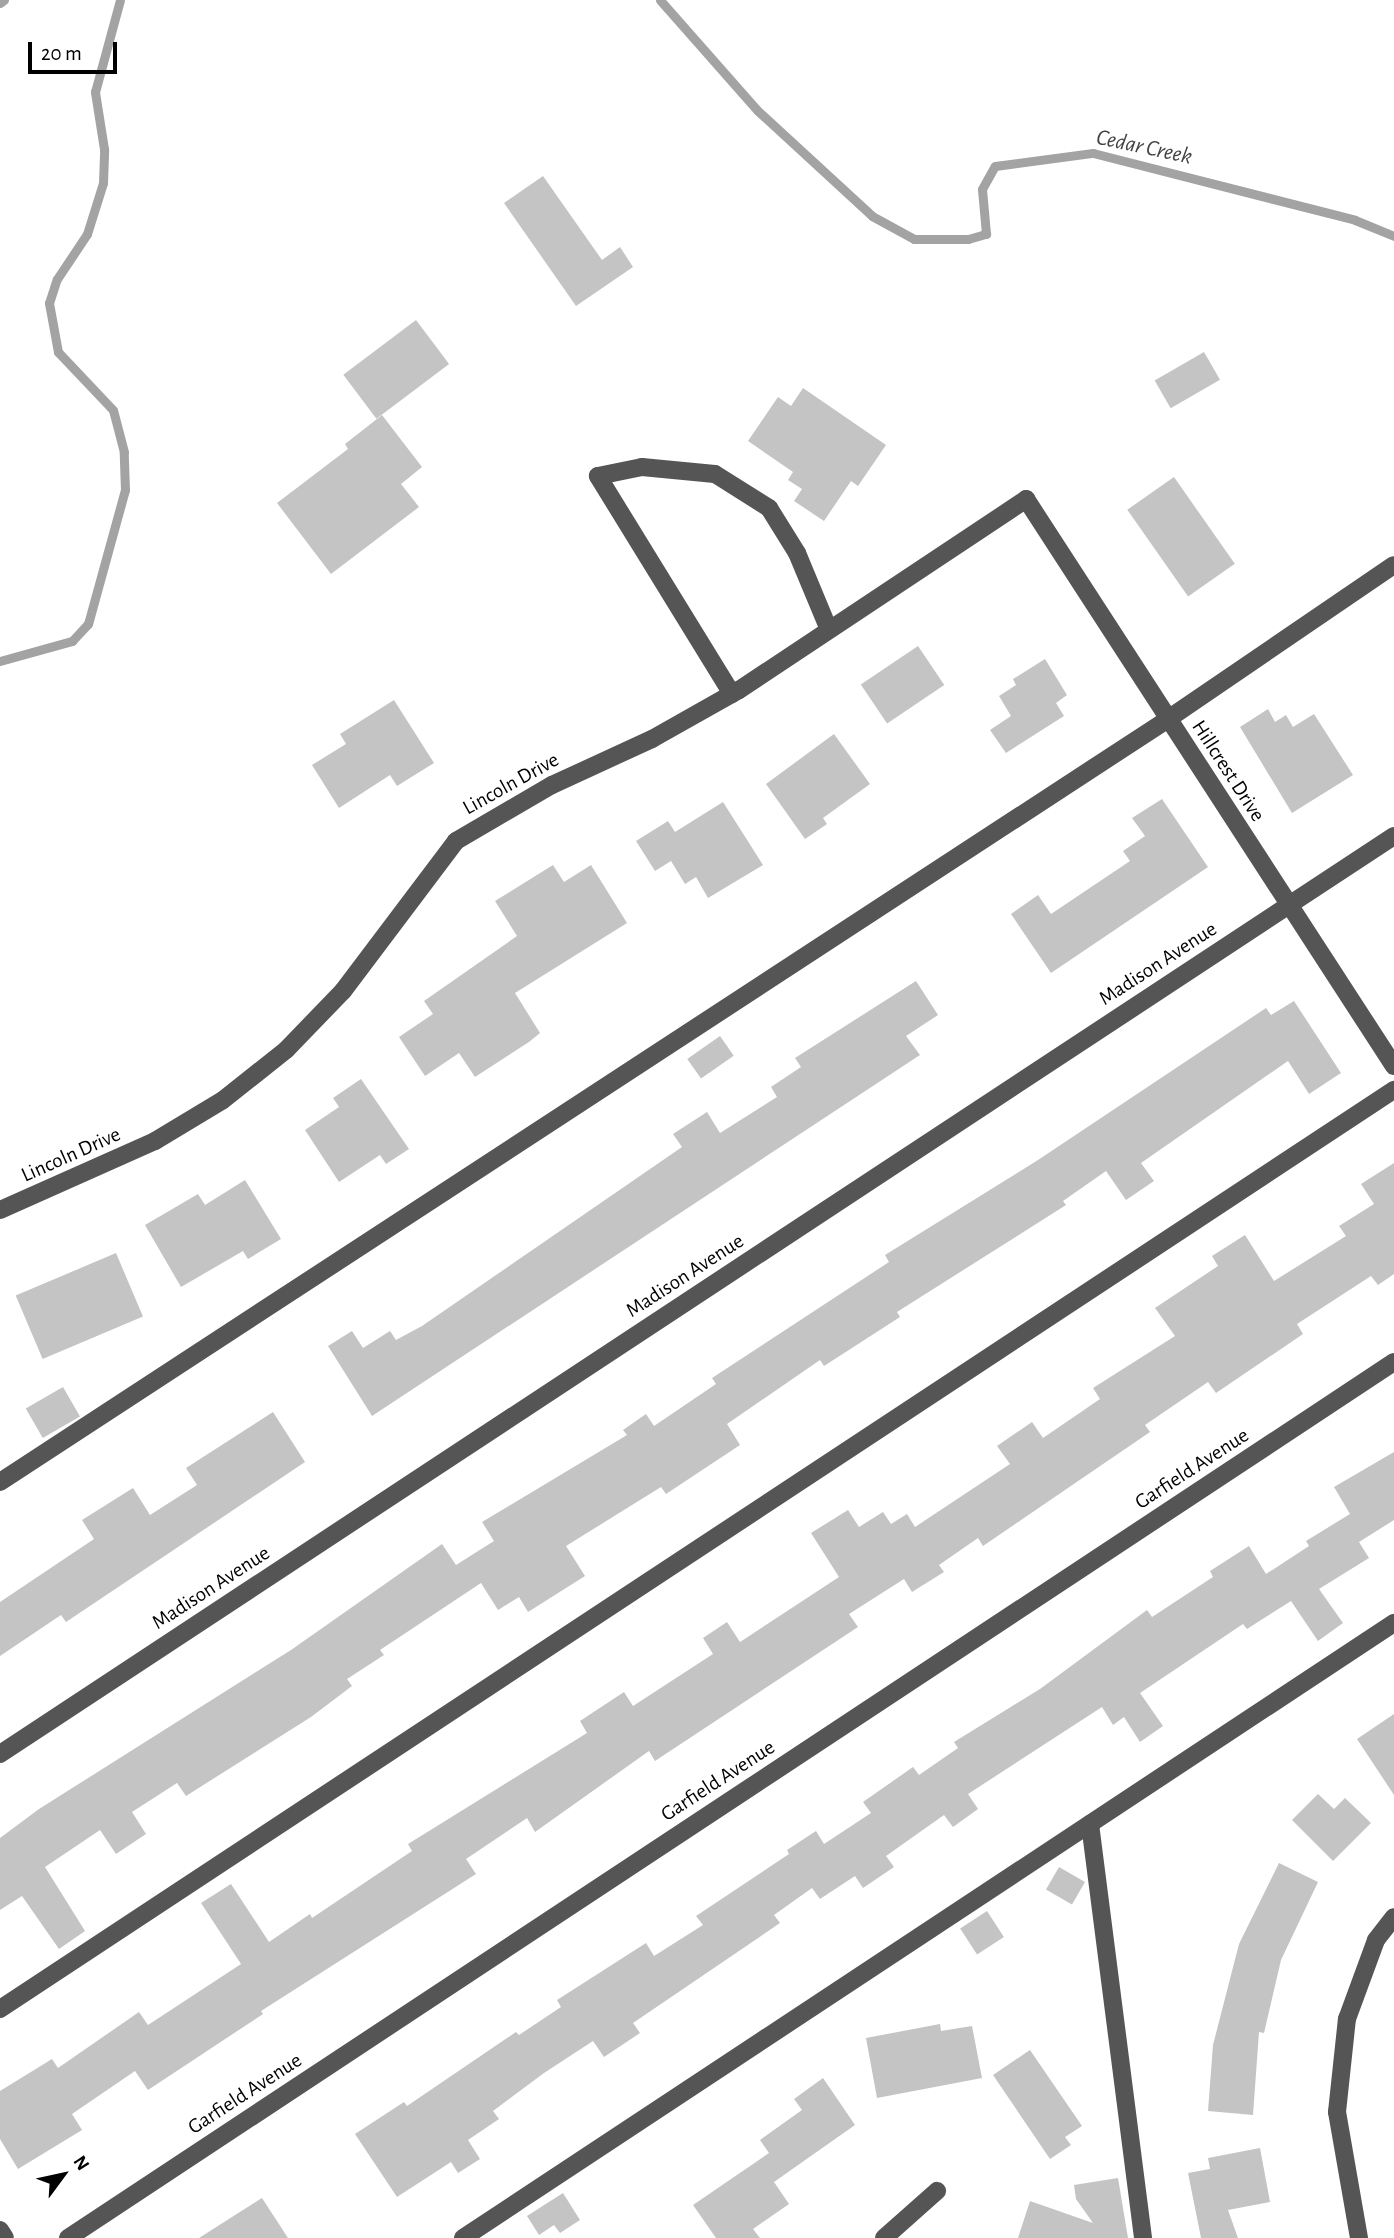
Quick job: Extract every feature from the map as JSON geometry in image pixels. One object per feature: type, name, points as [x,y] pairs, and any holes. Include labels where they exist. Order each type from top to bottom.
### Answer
[{"type":"street","points":[[733,694],[598,477],[642,467],[715,474],[769,508],[797,553],[829,630]]},
{"type":"street","name":"Lincoln Drive","points":[[0,1210],[155,1141],[223,1100],[286,1050],[344,991],[456,841],[529,797],[652,739],[733,694],[1026,499]]},
{"type":"street","name":"Hillcrest Drive","points":[[1026,499],[1287,906],[1394,1066]]},
{"type":"street","points":[[0,1482],[1168,719],[1394,565]]},
{"type":"street","name":"Madison Avenue","points":[[0,1754],[1394,835]]},
{"type":"street","points":[[0,2009],[1394,1090]]},
{"type":"street","name":"Garfield Avenue","points":[[68,2238],[1394,1363]]},
{"type":"street","points":[[463,2238],[1394,1623]]},
{"type":"street","points":[[1090,1824],[1143,2238]]},
{"type":"street","points":[[1359,2238],[1337,2112],[1347,2019],[1376,1940],[1394,1917]]},
{"type":"street","points":[[884,2238],[937,2191]]},
{"type":"street","points":[[0,2230],[5,2238]]},
{"type":"building","points":[[543,176],[602,260],[620,247],[633,267],[576,306],[504,203]]},
{"type":"building","points":[[416,320],[449,364],[376,419],[343,375]]},
{"type":"building","points":[[1204,352],[1220,380],[1171,408],[1155,380]]},
{"type":"building","points":[[803,388],[886,445],[858,486],[851,481],[824,521],[794,501],[802,489],[788,480],[793,472],[748,441],[778,397],[791,406]]},
{"type":"building","points":[[382,415],[422,467],[401,484],[419,507],[331,574],[277,503],[348,449],[345,444]]},
{"type":"building","points":[[1174,477],[1235,564],[1188,597],[1127,510]]},
{"type":"building","points":[[918,646],[944,685],[887,724],[861,685]]},
{"type":"building","points":[[1045,659],[1067,695],[1056,703],[1064,716],[1006,753],[990,730],[1011,716],[999,696],[1016,685],[1013,679]]},
{"type":"building","points":[[394,700],[434,763],[397,786],[390,775],[339,808],[312,765],[346,744],[340,734]]},
{"type":"building","points":[[1268,709],[1275,722],[1286,715],[1293,727],[1314,714],[1353,775],[1292,813],[1240,727]]},
{"type":"building","points":[[834,734],[870,784],[823,818],[827,824],[805,839],[766,784]]},
{"type":"building","points":[[1162,799],[1208,867],[1051,973],[1011,914],[1038,895],[1051,914],[1130,861],[1123,851],[1145,836],[1132,818]]},
{"type":"building","points":[[723,802],[763,865],[708,898],[696,877],[685,884],[671,861],[655,871],[636,841],[668,821],[675,832]]},
{"type":"building","points":[[553,865],[564,882],[591,865],[627,923],[515,993],[540,1033],[529,1042],[475,1077],[459,1053],[425,1076],[399,1037],[433,1014],[424,1001],[517,936],[495,901]]},
{"type":"building","points":[[916,981],[938,1015],[906,1036],[920,1055],[372,1416],[328,1346],[352,1331],[363,1348],[390,1331],[396,1340],[422,1326],[682,1147],[673,1134],[707,1112],[720,1133],[777,1097],[771,1087],[801,1067],[795,1058]]},
{"type":"building","points":[[1294,1001],[1341,1073],[1309,1094],[1288,1061],[1141,1163],[1154,1181],[1126,1200],[1106,1171],[1063,1201],[1066,1205],[897,1312],[900,1317],[824,1366],[820,1360],[727,1424],[740,1445],[666,1494],[661,1487],[566,1546],[585,1576],[528,1612],[519,1597],[498,1610],[481,1583],[380,1650],[384,1655],[347,1679],[352,1686],[311,1717],[186,1796],[177,1783],[132,1812],[146,1834],[116,1854],[100,1830],[45,1867],[85,1931],[59,1949],[22,1896],[0,1910],[0,1838],[39,1809],[291,1650],[442,1544],[456,1565],[494,1541],[482,1522],[627,1435],[623,1430],[646,1414],[654,1426],[716,1384],[712,1378],[889,1262],[885,1255],[1038,1160],[1266,1008],[1271,1015]]},
{"type":"building","points":[[720,1036],[734,1056],[701,1079],[687,1059]]},
{"type":"building","points":[[361,1079],[409,1149],[386,1164],[380,1155],[339,1182],[305,1130],[339,1107],[333,1098]]},
{"type":"building","points":[[1394,1163],[1394,1274],[1378,1285],[1371,1276],[1297,1324],[1303,1334],[1216,1393],[1208,1382],[1145,1425],[1150,1432],[983,1546],[978,1538],[939,1565],[944,1572],[912,1592],[904,1579],[849,1614],[858,1627],[655,1761],[649,1751],[535,1832],[527,1818],[466,1859],[476,1874],[261,2011],[263,2014],[148,2090],[135,2071],[72,2114],[82,2130],[18,2169],[0,2139],[0,2091],[52,2059],[58,2068],[139,2012],[148,2025],[241,1964],[201,1903],[231,1884],[269,1942],[310,1914],[312,1918],[412,1851],[408,1844],[587,1733],[580,1721],[624,1692],[633,1706],[713,1654],[703,1638],[727,1622],[740,1642],[839,1577],[811,1533],[848,1510],[859,1527],[883,1512],[891,1524],[907,1514],[915,1527],[1010,1464],[997,1446],[1032,1422],[1043,1438],[1100,1399],[1093,1388],[1175,1336],[1155,1308],[1218,1266],[1212,1256],[1245,1235],[1274,1281],[1346,1236],[1339,1226],[1374,1204],[1361,1184]]},
{"type":"building","points":[[245,1180],[281,1239],[248,1259],[243,1251],[181,1287],[145,1225],[198,1194],[205,1205]]},
{"type":"building","points":[[116,1253],[143,1317],[43,1359],[16,1296]]},
{"type":"building","points":[[63,1387],[80,1416],[43,1438],[26,1408]]},
{"type":"building","points":[[273,1412],[305,1462],[66,1622],[61,1615],[0,1656],[0,1602],[94,1539],[82,1520],[133,1488],[150,1515],[197,1485],[186,1468]]},
{"type":"building","points":[[1394,1452],[1394,1520],[1359,1542],[1369,1558],[1319,1589],[1343,1623],[1318,1641],[1291,1601],[1247,1629],[1243,1624],[1140,1693],[1163,1726],[1140,1742],[1124,1717],[1113,1725],[1102,1707],[968,1794],[978,1809],[953,1827],[944,1815],[886,1856],[894,1867],[863,1888],[855,1876],[820,1899],[812,1888],[774,1915],[780,1923],[633,2023],[640,2033],[604,2057],[593,2041],[544,2073],[493,2111],[499,2119],[468,2140],[480,2159],[458,2173],[451,2162],[397,2197],[355,2134],[404,2102],[407,2106],[516,2032],[519,2035],[561,2007],[557,2000],[646,1943],[654,1956],[703,1925],[696,1916],[789,1854],[787,1850],[816,1831],[824,1844],[871,1813],[863,1802],[913,1767],[919,1775],[958,1748],[954,1742],[1040,1689],[1147,1610],[1152,1617],[1213,1577],[1210,1571],[1249,1546],[1266,1574],[1309,1546],[1306,1541],[1350,1514],[1334,1487]]},
{"type":"building","points":[[1394,1714],[1394,1795],[1357,1739]]},
{"type":"building","points":[[1318,1794],[1334,1809],[1345,1798],[1371,1823],[1333,1861],[1292,1820]]},
{"type":"building","points":[[1279,1863],[1318,1882],[1281,1960],[1264,2033],[1259,2032],[1253,2115],[1208,2111],[1213,2045],[1239,1944]]},
{"type":"building","points":[[1059,1867],[1085,1882],[1072,1905],[1046,1890]]},
{"type":"building","points":[[987,1911],[1004,1937],[977,1954],[960,1928]]},
{"type":"building","points":[[940,2024],[941,2031],[972,2026],[982,2078],[877,2098],[866,2038]]},
{"type":"building","points":[[1030,2050],[1082,2126],[1065,2137],[1071,2145],[1050,2159],[993,2075]]},
{"type":"building","points":[[823,2078],[855,2125],[774,2182],[789,2204],[753,2229],[760,2238],[716,2238],[693,2205],[769,2153],[760,2140],[802,2110],[794,2099]]},
{"type":"building","points":[[1260,2148],[1270,2202],[1228,2210],[1238,2238],[1201,2238],[1188,2173],[1210,2169],[1208,2158]]},
{"type":"building","points":[[1118,2178],[1128,2238],[1018,2238],[1030,2201],[1093,2223],[1076,2199],[1074,2185]]},
{"type":"building","points":[[563,2193],[580,2220],[560,2233],[554,2225],[539,2235],[527,2216]]},
{"type":"building","points":[[262,2198],[288,2238],[199,2238]]},
{"type":"waterway","name":"Cedar Creek","points":[[0,3],[4,0]]},
{"type":"waterway","points":[[0,661],[72,641],[88,624],[125,490],[124,452],[113,410],[58,352],[49,303],[57,279],[87,234],[103,183],[104,149],[95,92],[120,0]]},
{"type":"waterway","name":"Cedar Creek","points":[[660,0],[758,111],[872,216],[914,239],[968,239],[986,234],[982,189],[995,166],[1093,153],[1355,220],[1394,236]]}]
